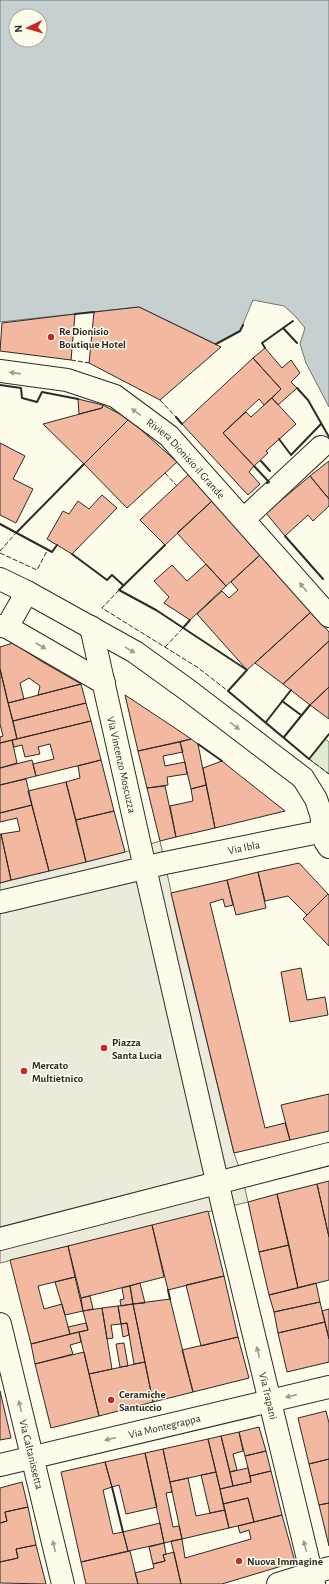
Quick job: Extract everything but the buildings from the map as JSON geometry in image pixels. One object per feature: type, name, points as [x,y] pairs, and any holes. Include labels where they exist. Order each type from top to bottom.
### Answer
[{"type":"street","name":"Riviera Dionisio il Grande","points":[[0,371],[66,380],[115,396],[169,436],[329,616]]},
{"type":"street","points":[[244,519],[321,447]]},
{"type":"street","points":[[0,579],[27,592],[135,652],[303,778],[316,799],[327,836]]},
{"type":"street","points":[[27,592],[4,626],[104,683]]},
{"type":"street","name":"Via Vincenzo Moscuzza","points":[[91,627],[140,847],[155,866],[218,1182]]},
{"type":"street","name":"Via Ibla","points":[[0,902],[155,866],[327,836]]},
{"type":"street","points":[[0,1239],[329,1154]]},
{"type":"street","name":"Via Trapani","points":[[218,1182],[270,1401],[318,1575]]},
{"type":"street","name":"Via Caltanissetta","points":[[0,1324],[63,1584]]},
{"type":"street","name":"Via Montegrappa","points":[[0,1465],[329,1387]]},
{"type":"street","points":[[278,1584],[318,1575]]},
{"type":"green space","points":[[325,739],[329,742],[329,774],[309,759]]},
{"type":"shaded area","points":[[0,0],[329,0],[329,407],[306,363],[300,344],[305,328],[284,306],[253,300],[240,331],[216,344],[139,307],[0,322]]},
{"type":"shaded area","name":"Piazza Santa Lucia","points":[[160,841],[177,919],[234,1153],[242,1176],[248,1202],[0,1263],[0,883],[125,852]]},
{"type":"fence","points":[[71,360],[89,363]]},
{"type":"fence","points":[[160,400],[176,417]]},
{"type":"fence","points":[[165,473],[177,486]]},
{"type":"fence","points":[[0,551],[16,533]]},
{"type":"fence","points":[[0,553],[37,570],[48,549]]},
{"type":"fence","points":[[119,590],[102,608],[197,667],[228,691]]},
{"type":"fence","points":[[165,647],[183,628]]},
{"type":"fence","points":[[309,759],[329,774]]},
{"type":"wall","points":[[75,314],[94,312]]},
{"type":"wall","points":[[265,348],[262,343],[293,321]]},
{"type":"wall","points":[[216,344],[240,331],[243,325]]},
{"type":"wall","points":[[283,328],[297,343]]},
{"type":"wall","points":[[0,385],[21,388],[22,398],[37,402],[42,392],[78,399]]},
{"type":"wall","points":[[297,388],[308,400],[329,437]]},
{"type":"wall","points":[[176,417],[182,424]]},
{"type":"wall","points":[[279,439],[291,455],[321,424]]},
{"type":"wall","points":[[261,461],[270,471]]},
{"type":"wall","points":[[16,533],[84,464]]},
{"type":"wall","points":[[254,466],[269,482],[267,483]]},
{"type":"wall","points":[[0,524],[52,552],[57,545]]},
{"type":"wall","points":[[285,536],[323,579]]},
{"type":"wall","points":[[165,545],[119,590],[156,610],[247,670],[228,691],[309,759],[329,734]]},
{"type":"wall","points":[[72,554],[107,580],[112,575],[123,585]]},
{"type":"wall","points":[[183,628],[190,620]]},
{"type":"wall","points":[[266,722],[291,690]]},
{"type":"wall","points":[[282,701],[301,715]]},
{"type":"wall","points":[[284,737],[310,705]]},
{"type":"wall","points":[[198,744],[222,761]]},
{"type":"wall","points":[[168,1290],[170,1299]]},
{"type":"wall","points":[[112,1487],[123,1532]]},
{"type":"place","name":"Re Dionisio Boutique Hotel","points":[[51,337]]},
{"type":"place","name":"Piazza Santa Lucia","points":[[104,1048]]},
{"type":"place","name":"Mercato Multietnico","points":[[24,1071]]},
{"type":"place","name":"Ceramiche Santuccio","points":[[111,1400]]},
{"type":"place","name":"Nuova Immagine","points":[[239,1561]]}]
